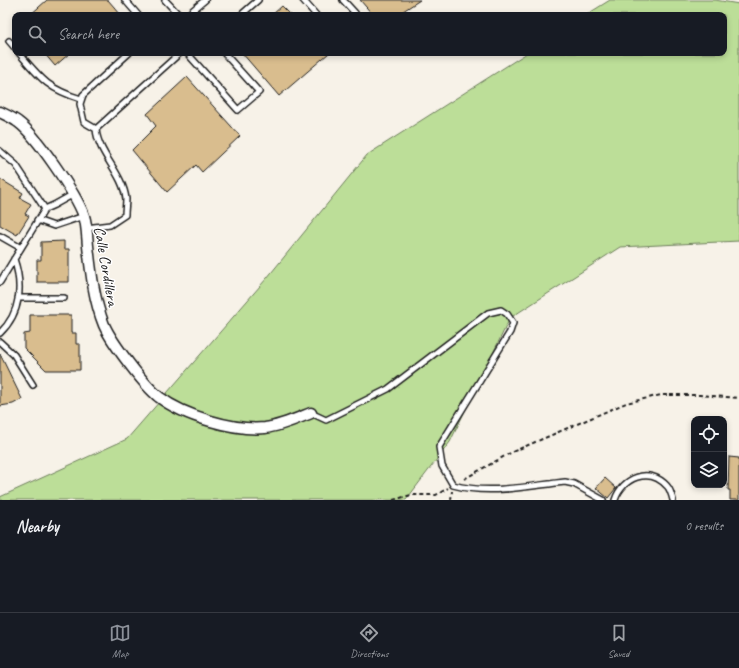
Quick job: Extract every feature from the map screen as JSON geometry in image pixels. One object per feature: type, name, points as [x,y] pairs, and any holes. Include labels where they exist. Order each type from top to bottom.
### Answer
[{"type":"street","name":"Calle Cordillera","points":[[0,112],[19,122],[49,156],[84,216],[93,286],[98,308],[105,328],[130,365],[159,397],[195,416],[227,425],[265,428],[290,422],[311,413]]},
{"type":"lane","points":[[125,0],[135,12]]},
{"type":"lane","points":[[165,0],[176,12]]},
{"type":"lane","points":[[191,12],[204,0]]},
{"type":"lane","points":[[244,12],[258,0]]},
{"type":"lane","points":[[303,0],[313,12]]},
{"type":"lane","points":[[343,0],[354,12]]},
{"type":"lane","points":[[9,41],[12,44]]},
{"type":"lane","points":[[22,56],[42,80],[63,94],[81,99]]},
{"type":"lane","points":[[96,129],[84,122],[80,104],[81,99],[83,95],[126,56]]},
{"type":"lane","points":[[96,129],[177,56]]},
{"type":"lane","points":[[190,56],[238,110],[259,92],[227,56]]},
{"type":"lane","points":[[86,228],[110,225],[125,214],[126,198],[118,177],[97,138],[96,129]]},
{"type":"lane","points":[[0,150],[16,165],[45,208]]},
{"type":"lane","points":[[0,282],[45,208],[54,205],[72,195]]},
{"type":"lane","points":[[37,220],[54,226],[84,216]]},
{"type":"lane","points":[[0,236],[21,248]]},
{"type":"lane","points":[[0,333],[11,323],[18,298],[19,273],[14,259]]},
{"type":"lane","points":[[18,298],[64,298]]},
{"type":"lane","points":[[311,413],[326,420],[388,389],[488,313],[501,310],[513,323],[510,332],[439,447],[442,466],[453,486],[468,489],[491,490],[565,482],[574,484],[603,500]]},
{"type":"lane","points":[[0,342],[14,355],[34,386]]},
{"type":"lane","points":[[615,500],[619,490],[627,481],[642,475],[656,477],[668,486],[674,500]]},
{"type":"path","points":[[393,500],[411,495],[436,495],[512,452],[626,403],[661,395],[700,395],[739,398]]},
{"type":"green space","points":[[610,0],[715,0],[739,4],[739,241],[620,247],[510,318],[450,442],[406,500],[0,500],[0,497],[127,439],[267,278],[367,155],[522,56],[727,56],[727,12],[591,12]]},
{"type":"building","points":[[47,0],[108,0],[118,12],[33,12]]},
{"type":"building","points":[[360,0],[420,0],[402,12],[370,12]]},
{"type":"building","points":[[282,6],[288,12],[275,12]]},
{"type":"building","points":[[47,56],[67,56],[55,66]]},
{"type":"building","points":[[245,56],[326,56],[279,96]]},
{"type":"building","points":[[187,77],[240,136],[202,172],[196,165],[167,192],[132,150],[156,126],[147,114]]},
{"type":"building","points":[[0,179],[23,193],[20,198],[31,204],[25,214],[29,216],[17,235],[0,225]]},
{"type":"building","points":[[64,241],[64,249],[69,249],[69,282],[37,282],[37,260],[41,260],[41,242]]},
{"type":"building","points":[[30,315],[71,315],[71,333],[76,333],[76,344],[80,344],[80,370],[46,370],[24,348],[24,334],[30,333]]},
{"type":"building","points":[[0,354],[22,399],[13,404],[0,406]]},
{"type":"building","points":[[729,457],[739,458],[739,500],[730,500],[730,490],[728,490]]},
{"type":"building","points":[[605,478],[616,488],[608,498],[596,488]]}]
